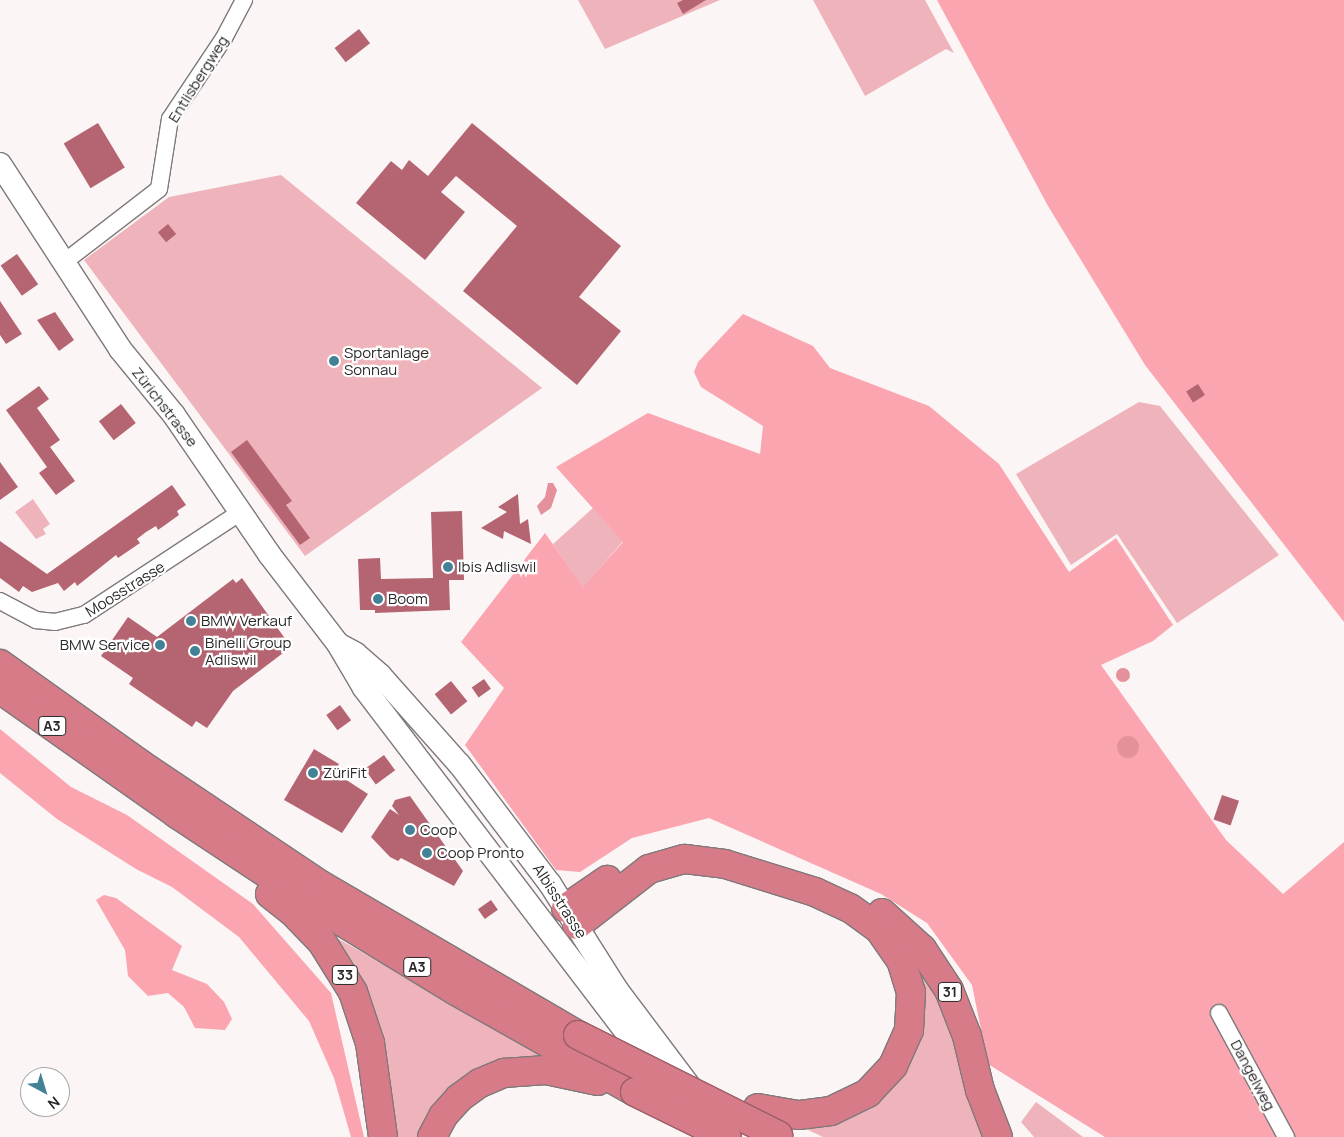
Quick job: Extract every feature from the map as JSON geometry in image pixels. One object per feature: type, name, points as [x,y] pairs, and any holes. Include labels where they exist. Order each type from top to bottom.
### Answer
[{"type":"highway","name":"A3","points":[[0,664],[140,764],[321,885],[578,1035],[780,1136]]},
{"type":"highway","name":"A3","points":[[0,689],[177,814],[391,952],[621,1086],[727,1137]]},
{"type":"highway","name":"33","points":[[177,814],[225,859],[293,912],[340,968],[357,1001],[367,1032],[383,1137]]},
{"type":"highway","name":"31","points":[[564,921],[643,856],[677,845],[728,851],[841,888],[898,925],[940,973],[960,1016],[980,1090],[998,1137]]},
{"type":"highway","points":[[564,921],[649,869],[684,859],[719,863],[815,892],[850,908],[879,929],[901,960],[910,992],[909,1030],[893,1066],[868,1093],[831,1112],[788,1114],[688,1091]]},
{"type":"highway","points":[[432,1137],[443,1116],[460,1098],[480,1083],[504,1073],[528,1070],[556,1071],[621,1086]]},
{"type":"main road","name":"Zürichstrasse","points":[[0,164],[120,349],[174,415],[240,512],[338,644],[356,654],[372,682]]},
{"type":"main road","name":"Albisstrasse","points":[[372,682],[466,773],[706,1137]]},
{"type":"main road","name":"Albisstrasse","points":[[564,921],[727,1137]]},
{"type":"street","name":"Entlisbergweg","points":[[63,263],[159,189],[170,120],[219,46],[244,0]]},
{"type":"street","name":"Moosstrasse","points":[[0,601],[36,620],[55,622],[84,615],[240,512]]},
{"type":"street","name":"Dangelweg","points":[[1219,1013],[1286,1137]]},
{"type":"shaded area","points":[[578,0],[720,0],[605,49]]},
{"type":"shaded area","points":[[813,0],[925,0],[954,53],[946,49],[865,96]]},
{"type":"shaded area","points":[[937,0],[1344,0],[1344,622],[1145,365],[1048,206]]},
{"type":"shaded area","name":"Sportanlage Sonnau","points":[[281,175],[542,388],[305,556],[84,260],[169,197]]},
{"type":"shaded area","points":[[743,314],[813,346],[830,368],[929,406],[999,464],[1069,572],[1116,538],[1173,625],[1153,641],[1101,665],[1226,840],[1283,894],[1344,842],[1344,1137],[1105,1137],[988,1064],[972,985],[927,923],[881,894],[709,818],[632,838],[580,872],[556,870],[465,745],[504,688],[461,642],[545,533],[583,587],[623,542],[556,467],[648,413],[760,454],[763,426],[701,387],[694,372],[698,362]]},
{"type":"shaded area","points":[[1139,402],[1160,406],[1279,555],[1177,623],[1117,534],[1071,565],[1016,474]]},
{"type":"shaded area","points":[[548,483],[553,483],[557,490],[551,508],[541,515],[537,506],[545,497]]},
{"type":"shaded area","points":[[33,499],[50,524],[43,529],[46,534],[36,539],[15,512]]},
{"type":"shaded area","points":[[593,508],[623,541],[583,588],[553,544]]},
{"type":"shaded area","points":[[1120,668],[1126,668],[1130,675],[1126,682],[1120,682],[1116,678],[1116,672]]},
{"type":"shaded area","points":[[0,729],[71,787],[127,815],[253,904],[331,993],[364,1137],[351,1137],[334,1078],[309,1021],[239,937],[172,887],[136,869],[57,819],[0,773]]},
{"type":"shaded area","points":[[1128,736],[1136,739],[1139,747],[1136,755],[1128,758],[1120,755],[1117,747],[1120,739]]},
{"type":"shaded area","points":[[104,895],[116,898],[182,946],[172,970],[207,984],[224,1002],[232,1019],[225,1030],[195,1028],[184,1007],[168,993],[148,996],[128,976],[125,950],[96,900]]},
{"type":"shaded area","points":[[328,933],[556,1062],[508,1065],[424,1137],[389,1137]]},
{"type":"shaded area","points":[[903,945],[951,1008],[987,1137],[823,1137],[789,1121],[903,1069]]},
{"type":"shaded area","points":[[1036,1102],[1083,1137],[1034,1137],[1021,1122]]},
{"type":"building","points":[[683,0],[706,0],[683,14],[677,3]]},
{"type":"building","points":[[359,29],[370,43],[346,62],[335,48]]},
{"type":"building","points":[[98,123],[125,168],[90,188],[64,144]]},
{"type":"building","points":[[472,123],[621,246],[579,297],[621,331],[577,385],[463,291],[517,226],[456,176],[441,192],[465,212],[425,260],[356,203],[391,161],[402,170],[409,160],[428,176]]},
{"type":"building","points":[[168,224],[176,234],[166,242],[158,232]]},
{"type":"building","points":[[17,254],[38,284],[22,296],[1,265]]},
{"type":"building","points":[[0,301],[22,334],[6,344],[0,335]]},
{"type":"building","points":[[55,312],[74,340],[59,351],[37,320]]},
{"type":"building","points":[[1198,384],[1205,395],[1193,402],[1186,391]]},
{"type":"building","points":[[39,386],[49,399],[37,408],[60,440],[50,447],[75,481],[56,495],[39,473],[47,467],[6,410]]},
{"type":"building","points":[[121,404],[136,423],[114,440],[99,421]]},
{"type":"building","points":[[247,440],[292,501],[286,505],[310,538],[300,545],[231,452]]},
{"type":"building","points":[[0,462],[18,487],[0,500]]},
{"type":"building","points":[[172,485],[186,505],[177,511],[179,515],[158,530],[156,526],[146,532],[137,539],[140,543],[118,558],[116,555],[77,586],[75,582],[64,591],[58,583],[32,592],[23,586],[19,592],[0,578],[0,541],[47,574]]},
{"type":"building","points":[[518,494],[520,524],[528,519],[531,544],[504,531],[503,539],[481,528],[507,512],[498,507]]},
{"type":"building","name":"Ibis Adliswil","points":[[462,511],[464,580],[449,580],[450,610],[375,613],[375,610],[360,610],[358,559],[380,558],[381,579],[433,578],[431,512]]},
{"type":"building","name":"Binelli Group Adliswil","points":[[242,578],[291,647],[233,691],[207,728],[196,721],[192,727],[129,684],[133,678],[101,656],[128,617],[157,637],[233,579],[236,583]]},
{"type":"building","points":[[484,679],[491,689],[479,697],[472,688]]},
{"type":"building","points":[[451,681],[467,701],[451,714],[435,694]]},
{"type":"building","points":[[340,705],[351,720],[337,730],[326,715]]},
{"type":"building","points":[[314,749],[339,764],[334,772],[368,794],[342,833],[284,800]]},
{"type":"building","points":[[384,755],[395,770],[376,784],[365,769]]},
{"type":"building","points":[[1222,795],[1239,801],[1231,825],[1214,820]]},
{"type":"building","points":[[410,796],[463,871],[454,886],[401,858],[398,861],[390,857],[371,837],[390,809],[399,815],[392,806],[395,800]]},
{"type":"building","points":[[491,900],[498,910],[485,919],[478,909]]},
{"type":"place","name":"Sportanlage Sonnau","points":[[334,361]]},
{"type":"place","name":"Ibis Adliswil","points":[[448,567]]},
{"type":"place","name":"Boom","points":[[378,599]]},
{"type":"place","name":"BMW Verkauf","points":[[191,621]]},
{"type":"place","name":"BMW Service","points":[[160,645]]},
{"type":"place","name":"Binelli Group Adliswil","points":[[195,651]]},
{"type":"place","name":"ZüriFit","points":[[313,773]]},
{"type":"place","name":"Coop","points":[[410,830]]},
{"type":"place","name":"Coop Pronto","points":[[427,853]]}]
